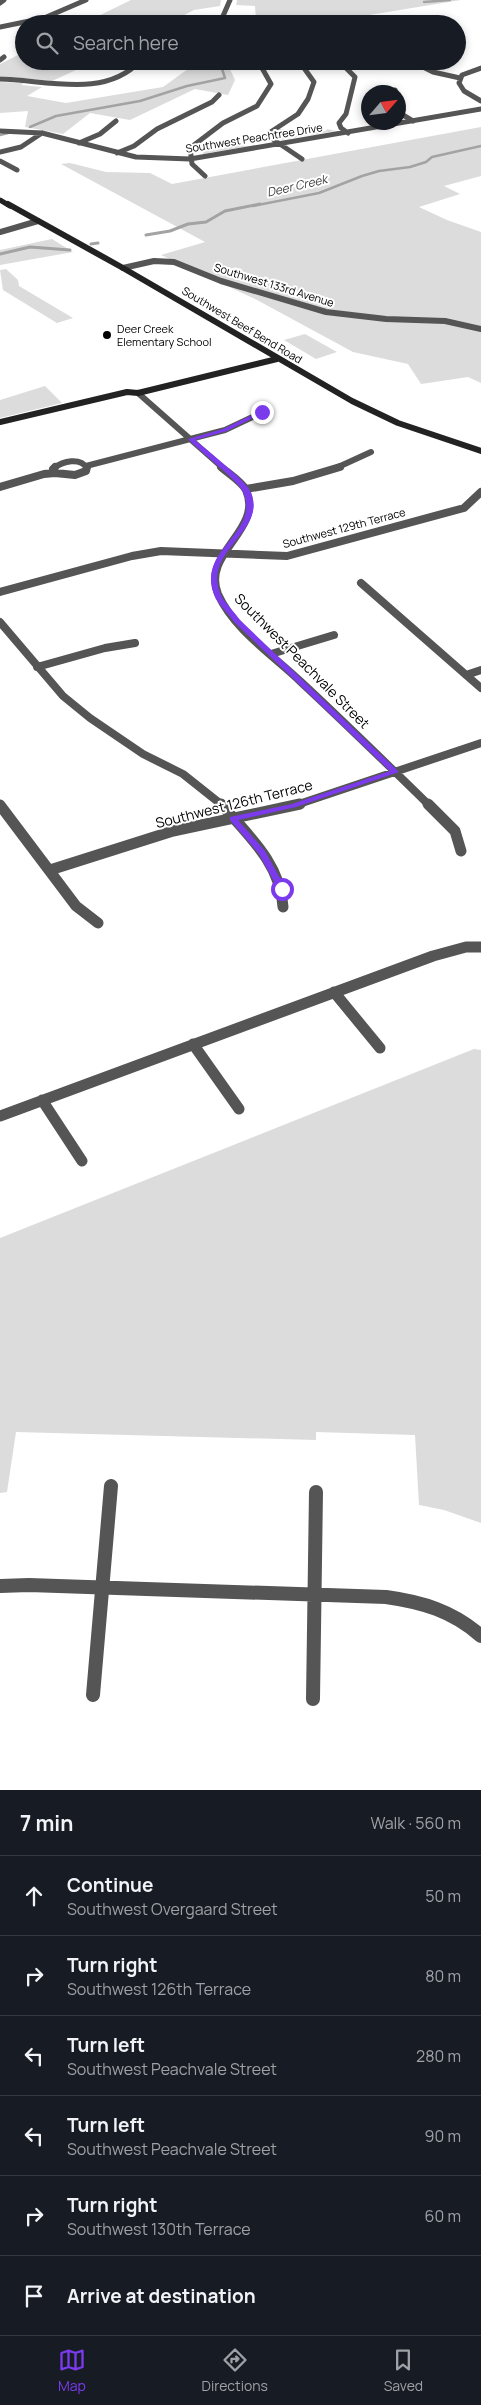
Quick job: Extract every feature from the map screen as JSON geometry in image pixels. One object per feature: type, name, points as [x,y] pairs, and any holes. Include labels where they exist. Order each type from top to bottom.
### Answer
[{"type":"main road","name":"Southwest Beef Bend Road","points":[[0,200],[123,268],[277,359],[374,412],[430,435],[481,450]]},
{"type":"main road","points":[[0,428],[277,359]]},
{"type":"main road","points":[[0,422],[128,392],[138,393]]},
{"type":"street","points":[[0,3],[4,0]]},
{"type":"street","points":[[51,15],[86,0]]},
{"type":"street","points":[[222,15],[230,0]]},
{"type":"street","points":[[0,27],[15,24]]},
{"type":"street","points":[[429,70],[460,78],[470,71],[481,68]]},
{"type":"street","points":[[0,79],[55,84],[85,84],[121,77],[131,70]]},
{"type":"street","points":[[205,176],[195,168],[190,159],[190,148],[220,125],[260,104],[271,84],[263,70]]},
{"type":"street","points":[[302,159],[269,136],[269,133],[274,128],[296,116],[307,100],[313,85],[312,78],[306,70]]},
{"type":"street","points":[[348,70],[355,77],[346,114],[339,126],[348,133]]},
{"type":"street","points":[[460,78],[460,86],[481,101]]},
{"type":"street","points":[[117,154],[134,146],[157,129],[212,102],[219,95]]},
{"type":"street","name":"Southwest Peachtree Drive","points":[[0,131],[42,133],[117,154],[154,159],[190,159],[281,145],[481,109]]},
{"type":"street","points":[[406,117],[413,121]]},
{"type":"street","points":[[79,143],[100,134],[116,122]]},
{"type":"street","points":[[0,152],[21,147],[42,133]]},
{"type":"street","points":[[0,161],[17,170]]},
{"type":"street","points":[[0,232],[38,221]]},
{"type":"street","name":"Southwest 133rd Avenue","points":[[123,268],[154,261],[174,262],[221,281],[326,312],[386,319],[446,321],[481,329]]},
{"type":"street","points":[[138,393],[246,489],[267,487],[357,462],[371,452]]},
{"type":"street","points":[[56,473],[53,470],[57,466],[67,462],[80,462],[86,466],[225,430],[262,412]]},
{"type":"street","points":[[0,487],[56,473],[65,476],[77,475],[86,471],[86,466]]},
{"type":"street","name":"Southwest Peachvale Street","points":[[246,489],[250,505],[247,521],[242,530],[222,553],[213,577],[220,600],[271,654],[455,831],[460,851]]},
{"type":"street","name":"Southwest 129th Terrace","points":[[0,592],[144,553],[192,550],[287,556],[464,508],[481,492]]},
{"type":"street","points":[[362,583],[481,688]]},
{"type":"street","points":[[0,622],[63,696],[90,718],[144,754],[189,778],[218,801],[262,852],[275,872],[282,889],[283,907]]},
{"type":"street","points":[[271,654],[334,635]]},
{"type":"street","points":[[37,667],[105,648],[135,644]]},
{"type":"street","points":[[466,675],[481,670]]},
{"type":"street","name":"Southwest 126th Terrace","points":[[50,870],[173,831],[294,806],[481,743]]},
{"type":"street","points":[[0,805],[76,906],[98,923]]},
{"type":"street","points":[[0,1116],[433,956],[466,947],[481,947]]},
{"type":"street","points":[[334,992],[380,1048]]},
{"type":"street","points":[[193,1044],[239,1109]]},
{"type":"street","points":[[42,1100],[82,1161]]},
{"type":"street","points":[[93,1695],[111,1486]]},
{"type":"street","points":[[313,1699],[316,1492]]},
{"type":"street","points":[[0,1586],[101,1587],[386,1597],[419,1602],[442,1609],[468,1623],[481,1636]]},
{"type":"shaded area","points":[[131,0],[221,0],[220,6],[194,10],[184,15],[100,15]]},
{"type":"shaded area","points":[[237,0],[461,0],[369,15],[256,15],[255,6],[236,5]]},
{"type":"shaded area","points":[[15,56],[15,70],[76,70],[52,81],[0,76],[0,64]]},
{"type":"shaded area","points":[[187,70],[230,70],[235,80],[228,95],[195,89],[130,120],[90,113],[63,134],[25,127],[28,111],[0,113],[0,82],[24,83],[21,85],[42,87],[27,96],[66,103],[163,87]]},
{"type":"shaded area","points":[[481,127],[481,176],[444,186],[460,194],[419,207],[447,220],[481,232],[481,383],[468,377],[421,384],[408,364],[353,352],[257,300],[161,255],[205,242],[61,164],[70,163],[106,172],[150,173],[172,184]]},
{"type":"shaded area","points":[[279,129],[326,131],[327,129],[336,131],[280,140],[277,132]]},
{"type":"shaded area","points":[[218,144],[249,146],[203,154],[204,149]]},
{"type":"shaded area","points":[[52,239],[73,252],[0,265],[0,250]]},
{"type":"shaded area","points":[[6,269],[18,280],[19,286],[73,318],[57,323],[3,290],[0,270]]},
{"type":"shaded area","points":[[305,334],[337,352],[316,359],[284,340]]},
{"type":"shaded area","points":[[45,386],[62,403],[0,418],[0,400]]},
{"type":"shaded area","points":[[474,1049],[481,1050],[481,1523],[444,1510],[419,1505],[415,1435],[316,1432],[316,1440],[16,1432],[7,1492],[0,1493],[0,1238]]},
{"type":"waterway","points":[[424,2],[450,0]]},
{"type":"waterway","points":[[30,127],[56,116],[140,101],[187,86],[225,78],[222,70]]},
{"type":"waterway","points":[[0,135],[8,133]]},
{"type":"waterway","name":"Deer Creek","points":[[253,206],[319,193],[379,171],[410,167],[426,162],[432,157],[481,146]]},
{"type":"waterway","name":"Deer Creek","points":[[146,235],[170,231],[188,224],[206,222],[225,211],[260,204]]},
{"type":"waterway","name":"Deer Creek","points":[[91,244],[98,243]]},
{"type":"waterway","name":"Deer Creek","points":[[0,254],[30,247],[70,250]]},
{"type":"place","name":"Deer Creek Elementary School","points":[[107,335]]},
{"type":"route","points":[[262,412],[249,420],[225,430],[191,439],[246,489],[249,497],[250,512],[247,521],[216,563],[213,577],[220,600],[271,654],[395,772],[294,806],[233,819],[262,852],[275,872],[282,889]]}]
